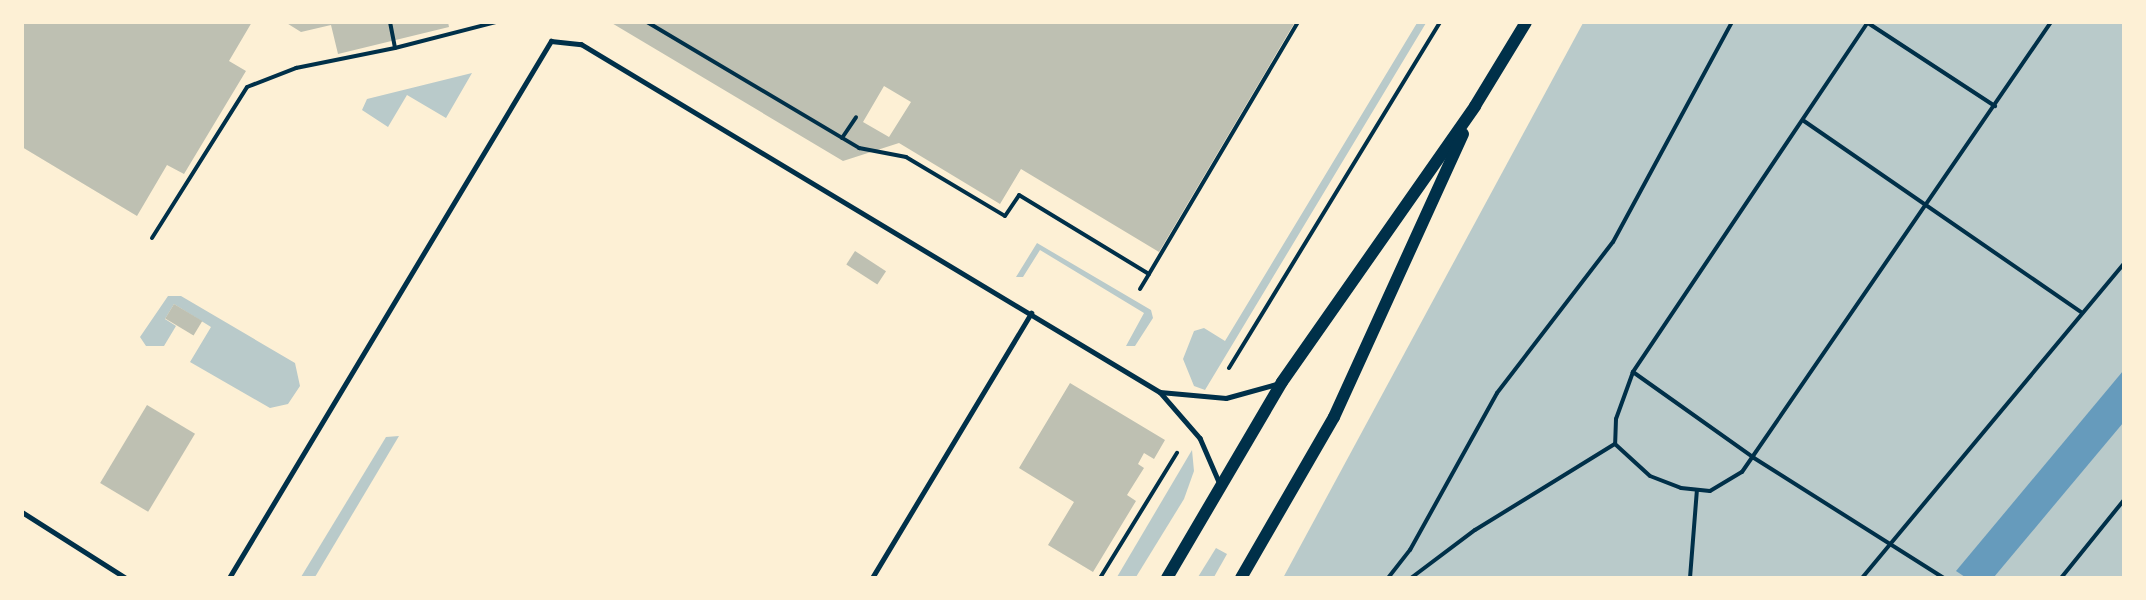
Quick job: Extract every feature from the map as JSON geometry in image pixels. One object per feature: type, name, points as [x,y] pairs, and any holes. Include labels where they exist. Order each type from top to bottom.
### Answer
[{"type":"main road","points":[[1167,578],[1222,488],[1282,382],[1475,106],[1526,22]]},
{"type":"main road","points":[[1241,578],[1334,417],[1475,106]]},
{"type":"lane","points":[[229,578],[550,41],[581,44],[1160,392],[1192,428],[1222,488]]},
{"type":"lane","points":[[872,578],[1031,313]]},
{"type":"lane","points":[[1160,392],[1210,398],[1282,382]]},
{"type":"lane","points":[[22,512],[126,578]]},
{"type":"path","points":[[390,22],[395,48]]},
{"type":"path","points":[[152,238],[247,87],[296,68],[395,48],[496,22]]},
{"type":"path","points":[[647,22],[859,148],[906,157],[1005,216],[1019,195],[1149,274]]},
{"type":"path","points":[[1140,289],[1298,22]]},
{"type":"path","points":[[1210,398],[1440,22]]},
{"type":"path","points":[[1388,578],[1410,550],[1497,393],[1613,242],[1732,22]]},
{"type":"path","points":[[1995,106],[1868,23],[1633,372],[1616,419],[1615,444],[1650,476],[1697,490],[1724,484],[1754,458],[1928,206],[1995,106],[2051,22]]},
{"type":"path","points":[[842,138],[856,117]]},
{"type":"path","points":[[1804,121],[2082,313]]},
{"type":"path","points":[[1862,578],[2124,263]]},
{"type":"path","points":[[1633,372],[1754,458],[1892,542],[1944,578]]},
{"type":"path","points":[[1100,578],[1192,428]]},
{"type":"path","points":[[1411,578],[1475,530],[1615,444]]},
{"type":"path","points":[[1690,578],[1697,490]]},
{"type":"path","points":[[2061,578],[2124,500]]},
{"type":"shaded area","points":[[1417,23],[1426,23],[1205,390],[1194,386],[1183,359],[1194,331],[1204,328],[1225,341]]},
{"type":"shaded area","points":[[1583,23],[2123,23],[2123,577],[1283,578]]},
{"type":"shaded area","points":[[472,73],[446,118],[407,95],[388,127],[362,110],[367,99]]},
{"type":"shaded area","points":[[1037,243],[1151,310],[1153,318],[1135,346],[1126,346],[1144,313],[1040,250],[1023,277],[1016,277]]},
{"type":"shaded area","points":[[168,296],[181,296],[295,363],[300,386],[288,404],[270,408],[190,362],[211,327],[174,304],[165,319],[176,326],[164,346],[146,346],[140,337]]},
{"type":"shaded area","points":[[399,436],[315,577],[301,577],[386,437]]},
{"type":"shaded area","points":[[1192,450],[1194,471],[1184,499],[1136,577],[1117,577]]},
{"type":"shaded area","points":[[1216,548],[1227,554],[1214,577],[1198,577]]},
{"type":"water","points":[[2123,371],[2123,423],[1994,577],[1965,577],[1956,571]]},
{"type":"building","points":[[22,22],[252,22],[229,61],[246,71],[184,174],[167,165],[137,216],[22,147]]},
{"type":"building","points":[[285,22],[448,22],[449,27],[338,54],[331,25],[301,32]]},
{"type":"building","points":[[610,22],[1295,22],[1159,252],[1021,169],[1000,204],[899,143],[843,161]],"holes":[[[884,86],[911,102],[889,137],[863,122]]]},
{"type":"building","points":[[855,251],[886,271],[877,285],[846,264]]},
{"type":"building","points":[[174,304],[202,321],[194,336],[165,319]]},
{"type":"building","points":[[1070,383],[1165,440],[1154,459],[1144,453],[1138,464],[1144,468],[1127,495],[1136,501],[1093,572],[1048,545],[1074,502],[1019,468]]},
{"type":"building","points":[[147,405],[195,434],[148,512],[100,483]]}]
